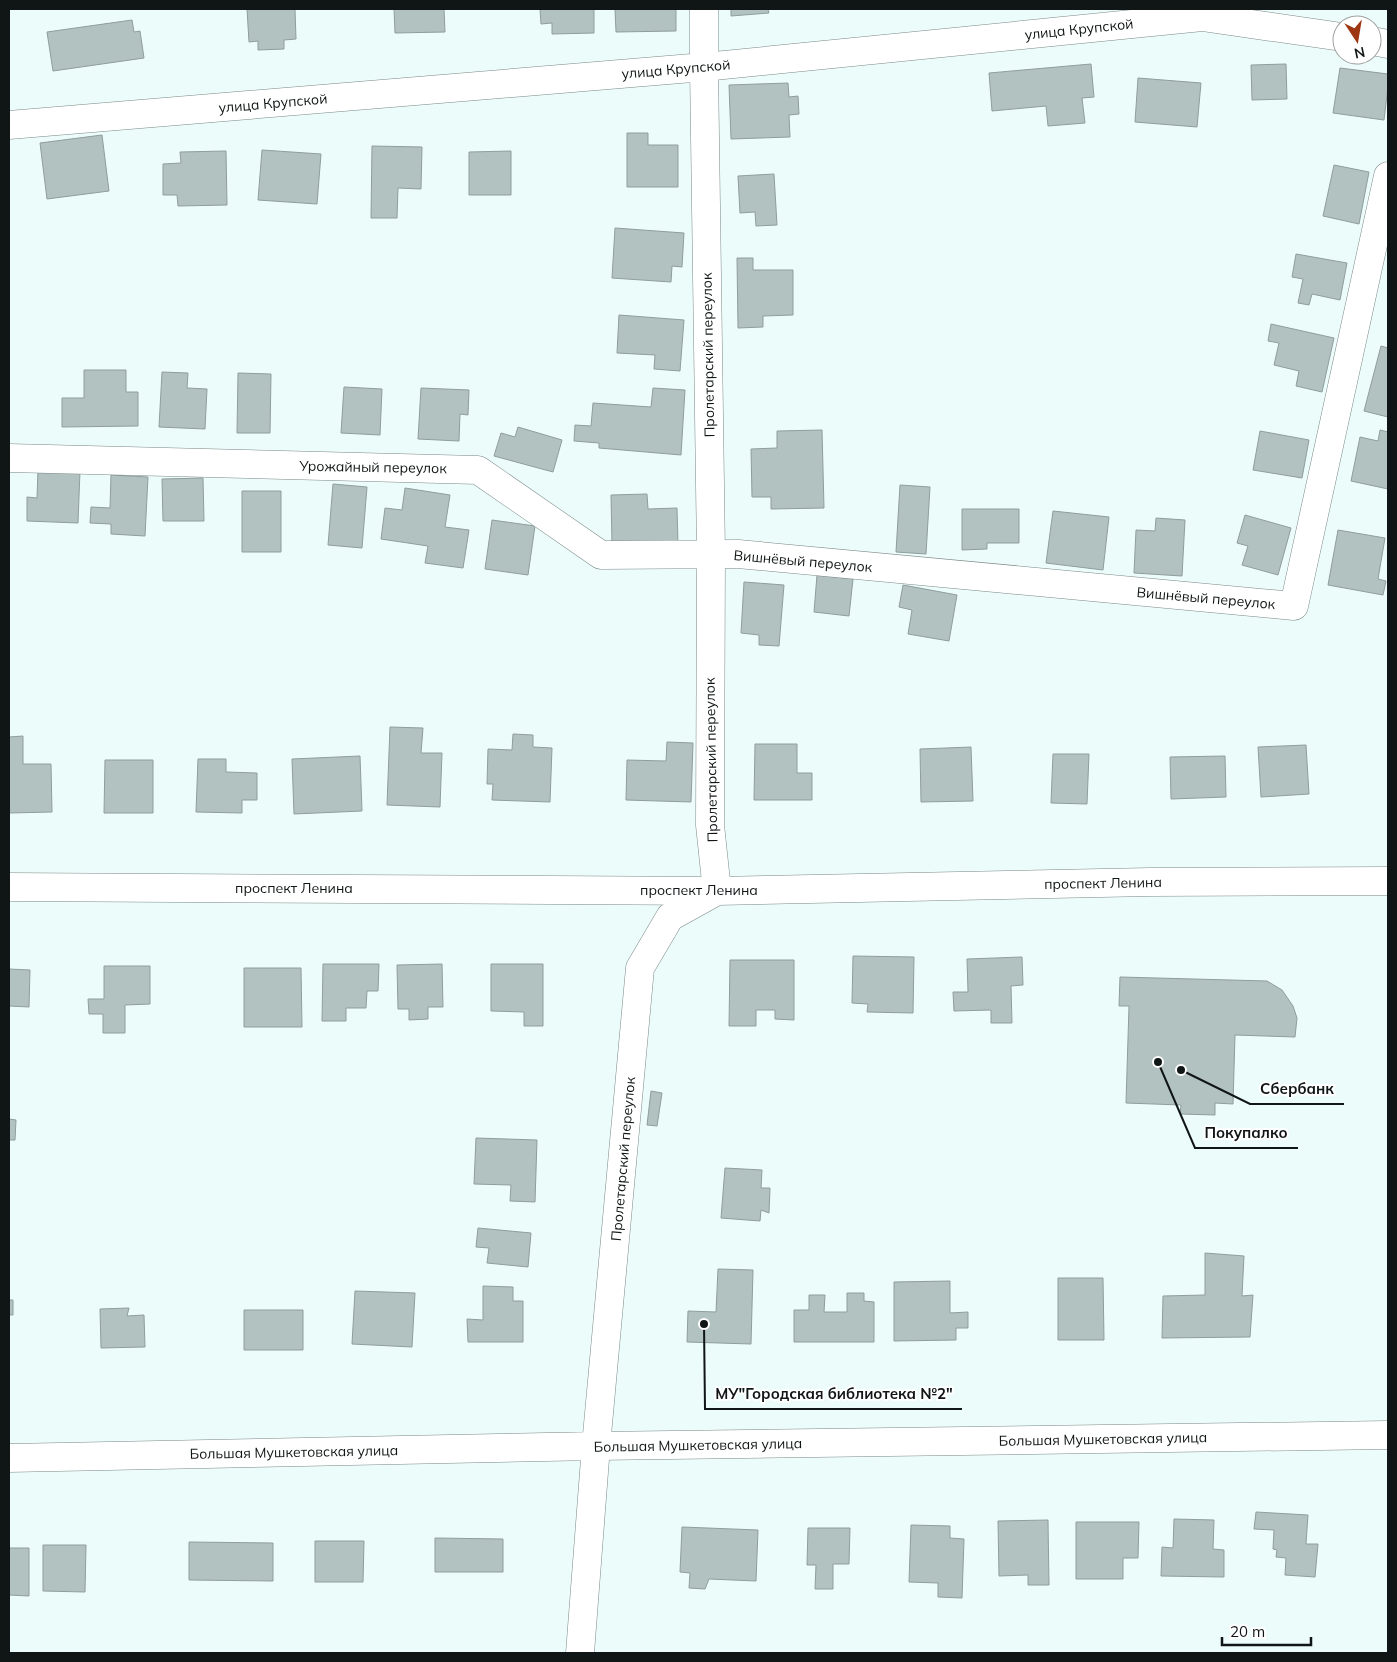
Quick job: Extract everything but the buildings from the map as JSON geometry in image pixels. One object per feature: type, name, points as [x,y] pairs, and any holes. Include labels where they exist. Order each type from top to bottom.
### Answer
[{"type":"street","name":"Пролетарский переулок","points":[[580,1653],[596,1446],[640,968],[670,917],[717,890],[710,826],[711,554],[704,9]]},
{"type":"street","name":"улица Крупской","points":[[9,125],[704,67],[1202,17],[1332,36]]},
{"type":"street","name":"Вишнёвый переулок","points":[[711,554],[738,554],[1294,606],[1388,176]]},
{"type":"street","name":"Урожайный переулок","points":[[9,458],[478,470],[601,555],[711,554]]},
{"type":"street","name":"проспект Ленина","points":[[9,887],[717,890],[1150,882],[1388,881]]},
{"type":"street","name":"Большая Мушкетовская улица","points":[[9,1458],[596,1446],[1388,1435]]},
{"type":"place","name":"Покупалко","points":[[1158,1062]]},
{"type":"place","name":"Сбербанк","points":[[1181,1070]]},
{"type":"place","name":"МУ\"Городская библиотека №2\"","points":[[704,1324]]}]
